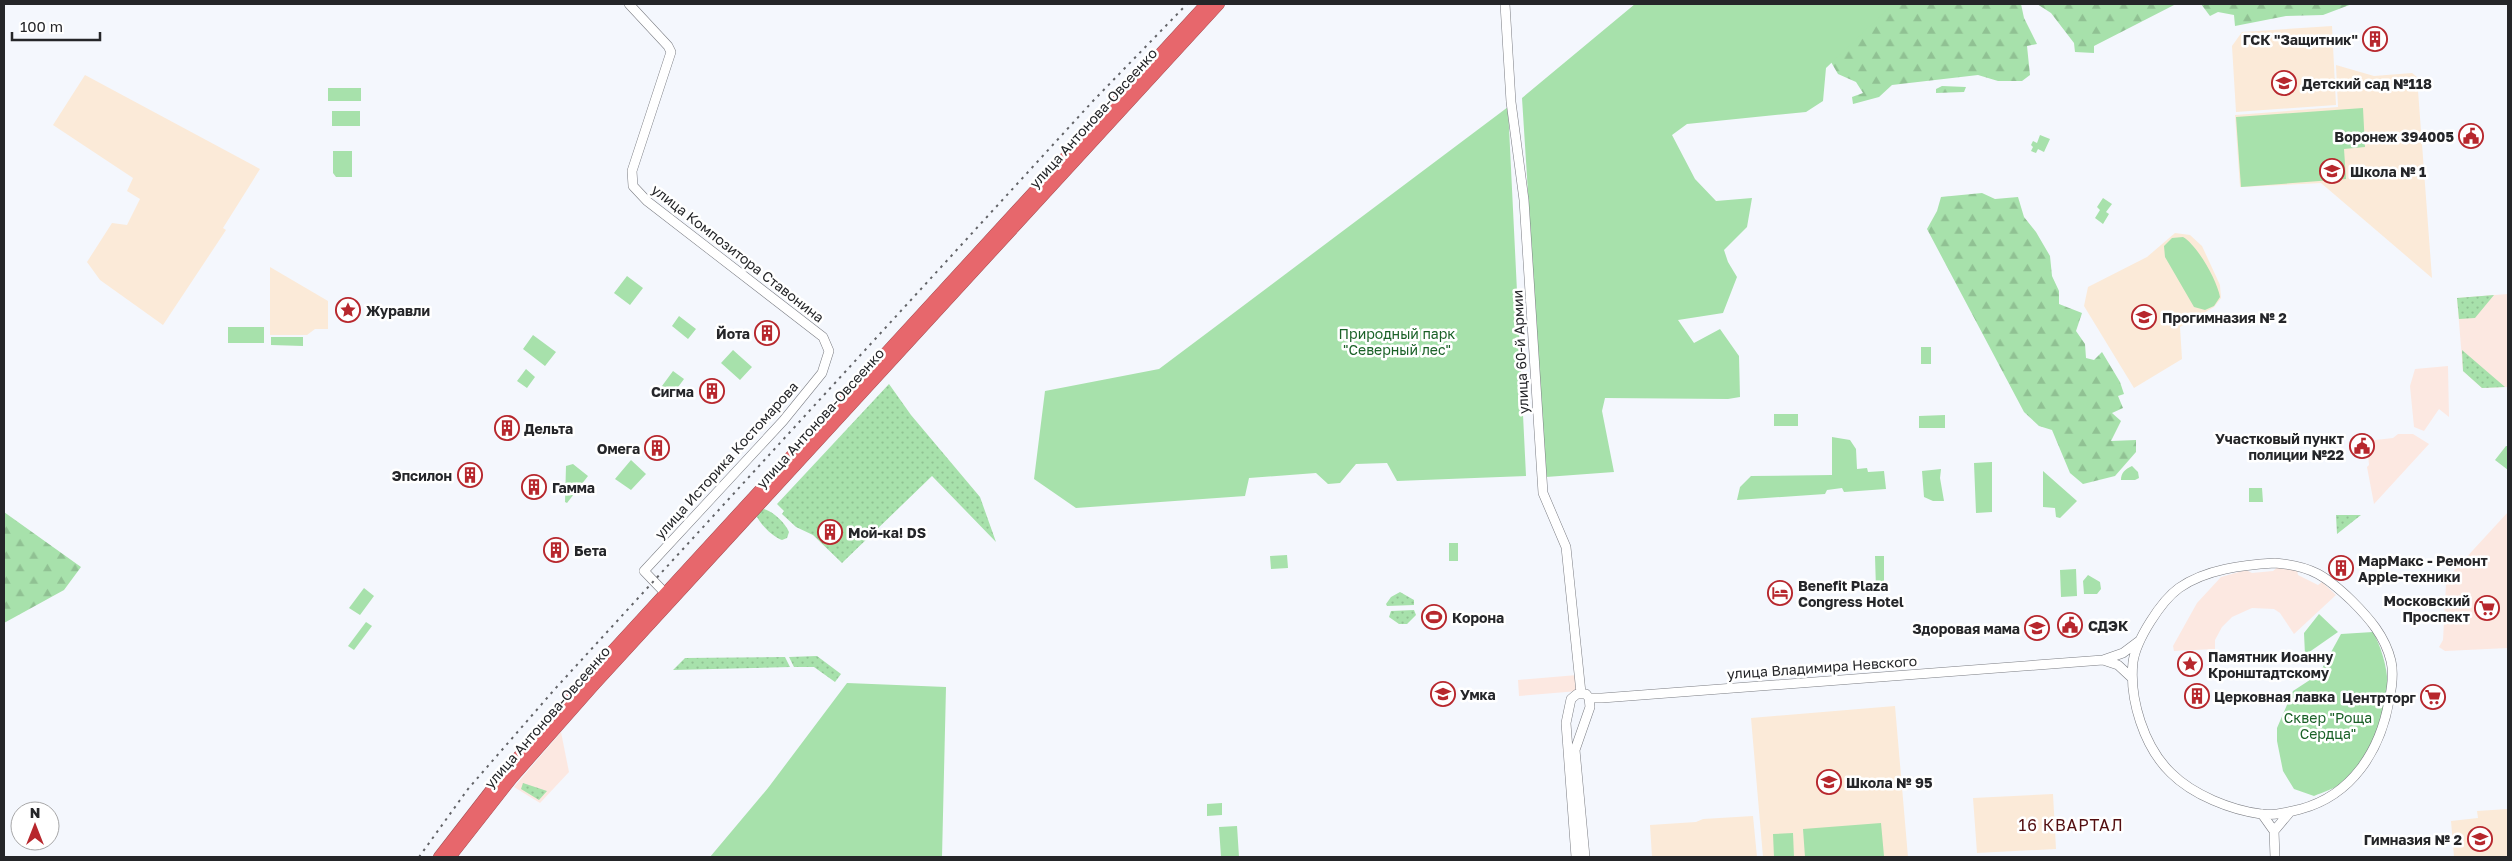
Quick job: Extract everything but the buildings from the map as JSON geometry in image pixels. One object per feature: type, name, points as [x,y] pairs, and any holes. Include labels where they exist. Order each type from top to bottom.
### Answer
[{"type":"highway","name":"улица Антонова-Овсеенко","points":[[439,857],[505,772],[669,597],[1010,224],[1206,4]]},
{"type":"highway","name":"улица Антонова-Овсеенко","points":[[1010,224],[1219,4]]},
{"type":"highway","name":"улица Антонова-Овсеенко","points":[[450,857],[512,778],[669,597]]},
{"type":"street","name":"улица Композитора Ставонина","points":[[629,4],[668,46],[671,52],[632,171],[633,186],[637,192],[823,337]]},
{"type":"street","name":"улица 60-й Армии","points":[[1505,4],[1511,102],[1524,200],[1543,493],[1566,547],[1585,696],[1590,707],[1575,750],[1585,857]]},
{"type":"street","name":"улица Историка Костомарова","points":[[669,597],[644,570],[783,421],[822,373],[829,351],[823,337]]},
{"type":"street","name":"улица Владимира Невского","points":[[2290,564],[2321,574],[2368,617],[2387,647],[2392,667],[2392,683],[2380,737],[2358,774],[2341,791],[2319,804],[2290,812],[2262,814],[2227,805],[2206,796],[2171,773],[2150,742],[2142,724],[2132,678],[2133,660],[2141,639],[2163,604],[2179,588],[2222,570],[2246,565],[2290,564]]},
{"type":"street","name":"улица Владимира Невского","points":[[1585,696],[2103,660],[2123,653],[2141,639]]},
{"type":"street","points":[[2103,660],[2118,665],[2132,678]]},
{"type":"street","points":[[1576,857],[1566,723],[1574,696],[1585,696]]},
{"type":"street","points":[[2274,831],[2290,812]]},
{"type":"street","points":[[2262,814],[2274,831],[2275,857]]},
{"type":"shaded area","name":"Детский сад №118","points":[[2332,26],[2336,105],[2236,112],[2232,46],[2242,32]]},
{"type":"shaded area","name":"Школа № 1","points":[[2336,65],[2374,76],[2412,73],[2417,77],[2432,278],[2321,183],[2240,187],[2235,115],[2338,107]]},
{"type":"shaded area","points":[[85,75],[260,169],[223,228],[226,230],[163,325],[100,280],[87,262],[112,223],[127,225],[140,199],[127,191],[133,178],[53,125]]},
{"type":"shaded area","name":"Прогимназия № 2","points":[[2175,233],[2190,235],[2202,246],[2220,285],[2221,298],[2214,307],[2180,327],[2182,359],[2134,388],[2084,306],[2088,287],[2147,257]]},
{"type":"shaded area","points":[[270,267],[328,301],[328,329],[315,329],[307,335],[270,335]]},
{"type":"shaded area","points":[[2508,294],[2508,387],[2482,388],[2463,371],[2457,298]]},
{"type":"shaded area","points":[[2448,366],[2449,417],[2439,409],[2424,431],[2414,427],[2410,386],[2415,369]]},
{"type":"shaded area","points":[[2398,434],[2413,434],[2429,444],[2374,504],[2367,467],[2369,465],[2367,441],[2393,438]]},
{"type":"shaded area","points":[[2508,512],[2508,648],[2445,651],[2439,647],[2443,640],[2446,584],[2451,574]]},
{"type":"shaded area","points":[[2279,566],[2297,570],[2298,575],[2318,585],[2322,582],[2336,595],[2294,634],[2280,613],[2274,609],[2252,608],[2232,617],[2222,627],[2215,640],[2215,649],[2174,651],[2173,646],[2197,603],[2221,577],[2246,570],[2252,573],[2273,571]]},
{"type":"shaded area","points":[[1577,675],[1578,691],[1519,696],[1518,680]]},
{"type":"shaded area","name":"Школа № 95","points":[[1895,706],[1908,857],[1763,857],[1751,718]]},
{"type":"shaded area","points":[[561,732],[569,772],[540,803],[514,787]]},
{"type":"shaded area","points":[[2053,794],[2056,849],[1977,853],[1973,798]]},
{"type":"shaded area","name":"Гимназия № 2","points":[[2508,809],[2508,857],[2454,857],[2451,821],[2478,818],[2477,811]]},
{"type":"shaded area","points":[[1753,816],[1757,857],[1652,857],[1650,825]]},
{"type":"green space","points":[[1635,4],[1893,4],[1826,68],[1823,101],[1806,112],[1687,124],[1672,135],[1695,179],[1716,201],[1752,198],[1747,227],[1724,250],[1728,262],[1737,277],[1723,313],[1678,320],[1694,343],[1720,329],[1739,356],[1740,397],[1728,399],[1605,398],[1602,411],[1614,472],[1546,477],[1522,98]]},
{"type":"green space","points":[[1780,4],[2021,4],[2024,18],[2037,44],[2027,46],[2030,75],[2022,81],[1998,81],[1978,75],[1892,85],[1879,97],[1853,104],[1852,97],[1863,93],[1856,82],[1838,74],[1831,62]]},
{"type":"green space","points":[[2037,4],[2176,4],[2094,46],[2094,53],[2075,52],[2074,43],[2051,13]]},
{"type":"green space","points":[[2201,4],[2352,4],[2323,15],[2286,16],[2235,26],[2234,15],[2218,12],[2210,16]]},
{"type":"green space","points":[[1942,86],[1966,87],[1964,92],[1936,93],[1936,89]]},
{"type":"green space","points":[[328,88],[361,88],[361,101],[328,101]]},
{"type":"green space","name":"Природный парк \"Северный лес\"","points":[[1508,107],[1526,476],[1397,481],[1387,463],[1356,464],[1340,483],[1328,484],[1316,473],[1249,478],[1245,496],[1076,508],[1034,479],[1045,391],[1159,369]]},
{"type":"green space","points":[[2363,108],[2365,147],[2344,149],[2346,179],[2241,187],[2236,117]]},
{"type":"green space","points":[[332,111],[360,111],[360,126],[332,126]]},
{"type":"green space","points":[[2040,135],[2050,139],[2044,152],[2038,149],[2036,153],[2031,151],[2033,147],[2031,145],[2033,141],[2037,143]]},
{"type":"green space","points":[[333,151],[352,151],[352,177],[336,177],[333,173]]},
{"type":"green space","points":[[1982,193],[1995,199],[2018,197],[2024,217],[2036,232],[2050,256],[2052,276],[2059,291],[2059,304],[2082,313],[2076,331],[2085,344],[2086,358],[2094,360],[2102,352],[2120,382],[2124,394],[2118,396],[2123,408],[2112,413],[2121,421],[2111,441],[2136,440],[2136,452],[2115,476],[2083,484],[2070,473],[2052,430],[2039,426],[2024,412],[1927,229],[1937,211],[1941,197]]},
{"type":"green space","points":[[2103,198],[2112,204],[2106,212],[2109,214],[2103,224],[2095,218],[2100,210],[2097,207]]},
{"type":"green space","points":[[2183,237],[2200,255],[2211,273],[2218,290],[2220,297],[2214,306],[2205,310],[2194,307],[2165,257],[2164,246],[2172,238]]},
{"type":"green space","points":[[627,276],[643,288],[630,305],[614,293]]},
{"type":"green space","points":[[2494,295],[2475,318],[2459,319],[2457,298]]},
{"type":"green space","points":[[679,316],[696,329],[688,339],[672,326]]},
{"type":"green space","points":[[228,327],[264,327],[264,343],[228,343]]},
{"type":"green space","points":[[533,335],[556,352],[545,366],[523,349]]},
{"type":"green space","points":[[271,337],[303,337],[303,346],[271,345]]},
{"type":"green space","points":[[1921,347],[1931,347],[1931,364],[1921,364]]},
{"type":"green space","points":[[733,350],[752,367],[740,380],[721,363]]},
{"type":"green space","points":[[2462,350],[2505,387],[2482,388],[2463,371]]},
{"type":"green space","points":[[526,369],[535,377],[527,388],[517,381]]},
{"type":"green space","points":[[673,371],[684,379],[673,394],[662,386]]},
{"type":"green space","points":[[889,384],[911,415],[980,497],[996,542],[932,476],[842,563],[813,535],[796,527],[782,514],[784,511],[777,504]]},
{"type":"green space","points":[[1774,414],[1798,414],[1798,426],[1774,426]]},
{"type":"green space","points":[[1945,415],[1945,428],[1919,428],[1919,416]]},
{"type":"green space","points":[[1832,437],[1850,440],[1856,449],[1857,469],[1867,468],[1868,472],[1884,471],[1886,489],[1844,492],[1842,488],[1827,490],[1825,494],[1737,500],[1740,487],[1751,476],[1832,475]]},
{"type":"green space","points":[[2508,446],[2508,470],[2495,460]]},
{"type":"green space","points":[[631,460],[646,474],[631,490],[615,479]]},
{"type":"green space","points":[[1992,462],[1992,512],[1976,513],[1974,463]]},
{"type":"green space","points":[[573,464],[588,476],[567,503],[565,502],[566,466]]},
{"type":"green space","points":[[2132,466],[2138,472],[2139,478],[2135,480],[2121,480],[2127,468]]},
{"type":"green space","points":[[1941,469],[1940,478],[1944,501],[1933,501],[1924,497],[1922,471]]},
{"type":"green space","points":[[2043,471],[2077,501],[2060,518],[2056,517],[2055,508],[2043,507]]},
{"type":"green space","points":[[2249,488],[2262,488],[2263,502],[2249,502]]},
{"type":"green space","points":[[764,509],[779,518],[785,525],[789,532],[787,538],[779,539],[771,534],[762,524],[757,517],[759,511]]},
{"type":"green space","points":[[4,512],[81,567],[64,590],[4,623]]},
{"type":"green space","points":[[2336,515],[2361,515],[2337,534]]},
{"type":"green space","points":[[1449,543],[1458,543],[1458,561],[1449,561]]},
{"type":"green space","points":[[1287,555],[1288,568],[1271,569],[1270,556]]},
{"type":"green space","points":[[1875,556],[1884,556],[1884,588],[1876,589]]},
{"type":"green space","points":[[2076,569],[2077,596],[2061,597],[2060,570]]},
{"type":"green space","points":[[2088,575],[2100,582],[2101,589],[2097,594],[2084,594],[2083,581]]},
{"type":"green space","points":[[364,588],[374,596],[360,615],[349,608]]},
{"type":"green space","points":[[1400,592],[1414,600],[1414,605],[1387,606],[1386,604],[1391,597]]},
{"type":"green space","points":[[1414,610],[1416,615],[1407,624],[1399,624],[1389,617],[1391,611]]},
{"type":"green space","points":[[2319,614],[2338,632],[2305,655],[2304,633]]},
{"type":"green space","points":[[366,622],[372,626],[354,650],[348,646]]},
{"type":"green space","name":"Сквер \"Роща Сердца\"","points":[[2373,632],[2384,659],[2387,674],[2386,700],[2374,740],[2360,764],[2351,775],[2336,787],[2314,796],[2294,789],[2283,771],[2277,741],[2277,728],[2293,691],[2319,674],[2341,634]]},
{"type":"green space","points":[[817,656],[841,674],[835,682],[814,667],[794,667],[789,657]]},
{"type":"green space","points":[[785,657],[790,667],[673,670],[685,658]]},
{"type":"green space","points":[[847,683],[946,687],[942,857],[710,857],[768,788]]},
{"type":"green space","points":[[523,783],[547,791],[539,800],[521,789]]},
{"type":"green space","points":[[1222,803],[1222,815],[1207,816],[1207,804]]},
{"type":"green space","points":[[1881,823],[1884,856],[1805,857],[1803,829]]},
{"type":"green space","points":[[1237,826],[1239,857],[1221,857],[1219,827]]},
{"type":"green space","points":[[1793,833],[1794,857],[1774,857],[1773,834]]},
{"type":"railway","points":[[419,857],[468,789],[554,690],[1093,101],[1187,4]]},
{"type":"place","name":"ГСК \"Защитник\"","points":[[2375,39]]},
{"type":"place","name":"Детский сад №118","points":[[2284,83]]},
{"type":"place","name":"Воронеж 394005","points":[[2471,136]]},
{"type":"place","name":"Школа № 1","points":[[2332,171]]},
{"type":"place","name":"Журавли","points":[[348,310]]},
{"type":"place","name":"Прогимназия № 2","points":[[2144,317]]},
{"type":"place","name":"Йота","points":[[767,333]]},
{"type":"place","name":"Сигма","points":[[712,391]]},
{"type":"place","name":"Дельта","points":[[507,428]]},
{"type":"place","name":"Участковый пункт полиции №22","points":[[2362,446]]},
{"type":"place","name":"Омега","points":[[657,448]]},
{"type":"place","name":"Эпсилон","points":[[470,475]]},
{"type":"place","name":"Гамма","points":[[534,487]]},
{"type":"place","name":"Мой-ка! DS","points":[[830,532]]},
{"type":"place","name":"Бета","points":[[556,550]]},
{"type":"place","name":"МарМакс - Ремонт Apple-техники","points":[[2341,568]]},
{"type":"place","name":"Benefit Plaza Congress Hotel","points":[[1780,593]]},
{"type":"place","name":"Московский Проспект","points":[[2487,608]]},
{"type":"place","name":"Корона","points":[[1434,617]]},
{"type":"place","name":"СДЭК","points":[[2070,625]]},
{"type":"place","name":"Здоровая мама","points":[[2037,628]]},
{"type":"place","name":"Памятник Иоанну Кронштадтскому","points":[[2190,664]]},
{"type":"place","name":"Умка","points":[[1443,694]]},
{"type":"place","name":"Церковная лавка","points":[[2197,696]]},
{"type":"place","name":"Центрторг","points":[[2433,697]]},
{"type":"place","name":"Школа № 95","points":[[1829,782]]},
{"type":"place","name":"Гимназия № 2","points":[[2480,839]]},
{"type":"district","name":"16 КВАРТАЛ","points":[[2071,825]]}]
